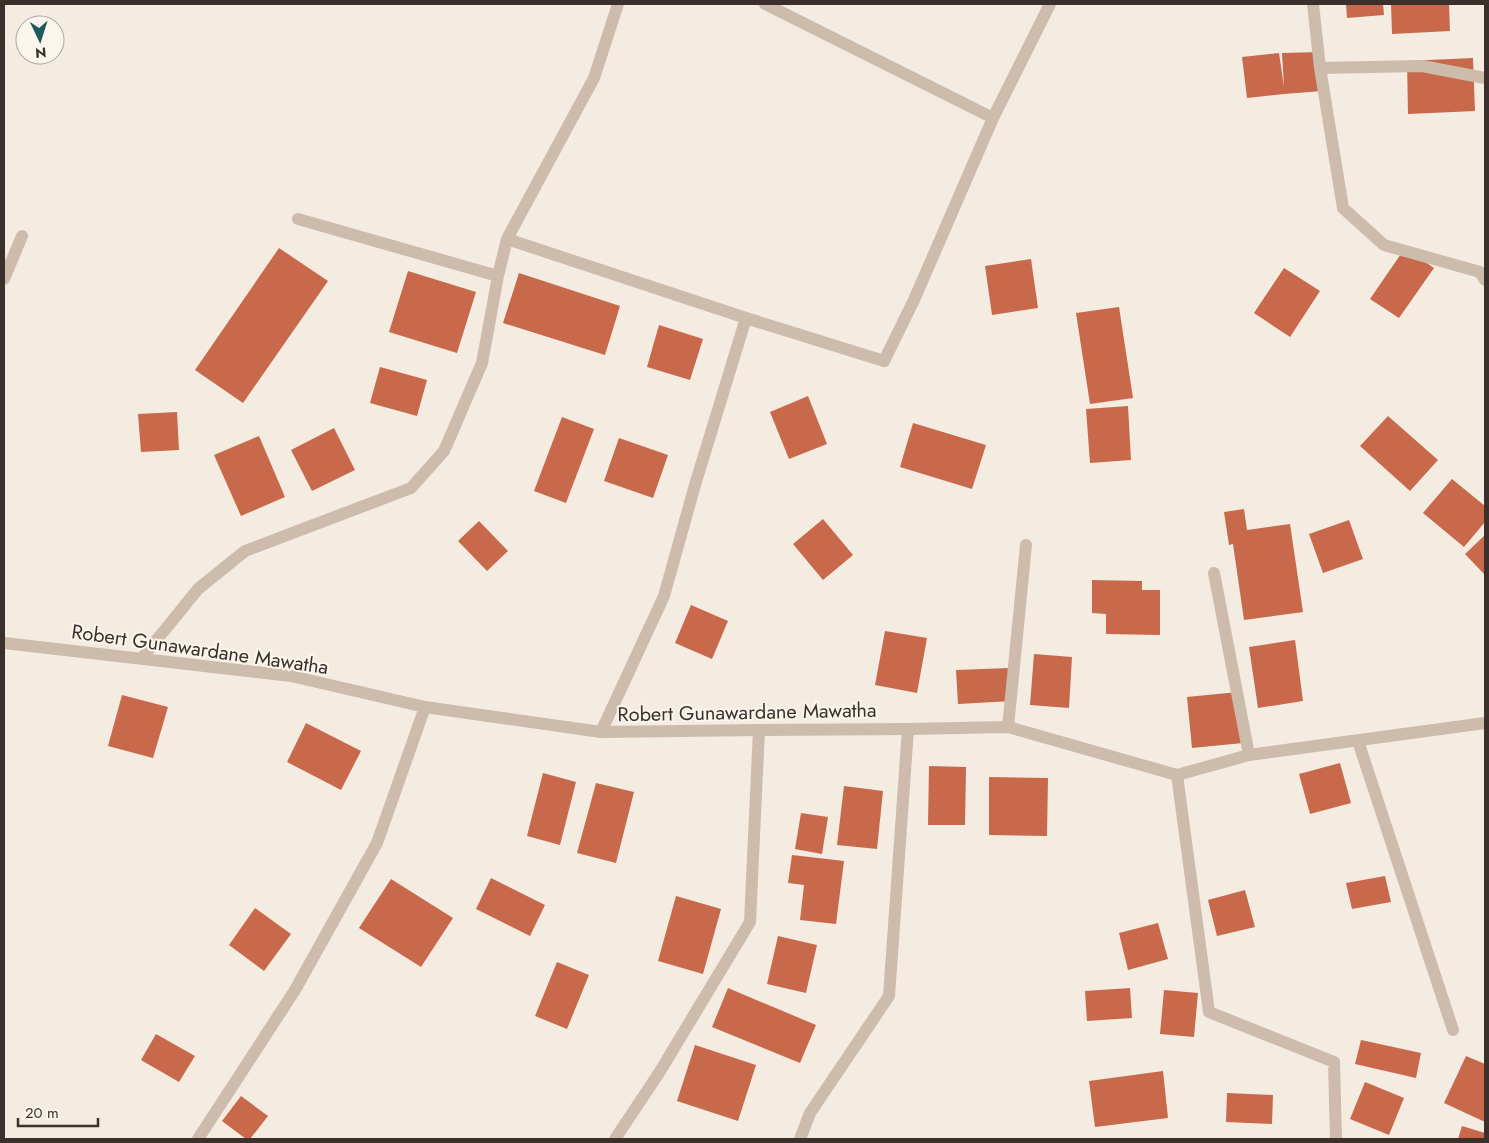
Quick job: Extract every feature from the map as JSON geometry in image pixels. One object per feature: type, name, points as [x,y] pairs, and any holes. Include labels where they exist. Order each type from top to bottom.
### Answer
[{"type":"street","points":[[142,658],[198,589],[245,551],[411,488],[444,451],[482,363],[498,276],[507,239],[594,78],[618,4]]},
{"type":"street","points":[[765,4],[993,118]]},
{"type":"street","points":[[507,239],[746,318],[884,361],[914,300],[993,118],[1050,4]]},
{"type":"street","points":[[1313,4],[1320,68],[1343,208],[1384,245],[1480,272],[1485,280]]},
{"type":"street","points":[[1320,68],[1422,66],[1485,78]]},
{"type":"street","points":[[298,219],[498,276]]},
{"type":"street","points":[[4,279],[22,236]]},
{"type":"street","points":[[601,732],[664,596],[746,318]]},
{"type":"street","points":[[1008,727],[1026,545]]},
{"type":"street","points":[[1214,573],[1249,755]]},
{"type":"street","name":"Robert Gunawardane Mawatha","points":[[4,643],[291,676],[425,707],[601,732],[908,730],[1008,727],[1177,775]]},
{"type":"street","points":[[198,1139],[295,990],[377,843],[425,707]]},
{"type":"street","points":[[1336,1139],[1334,1062],[1209,1012],[1177,775],[1249,755],[1485,723]]},
{"type":"street","points":[[614,1139],[659,1073],[750,922],[759,730]]},
{"type":"street","points":[[800,1139],[810,1113],[889,996],[908,730]]},
{"type":"street","points":[[1358,741],[1453,1030]]},
{"type":"building","points":[[1346,4],[1383,4],[1384,15],[1347,18]]},
{"type":"building","points":[[1391,4],[1449,4],[1450,31],[1392,34]]},
{"type":"building","points":[[1320,52],[1322,91],[1247,98],[1242,57],[1279,53],[1284,87],[1282,53]]},
{"type":"building","points":[[1473,58],[1475,111],[1408,114],[1407,61]]},
{"type":"building","points":[[279,248],[328,281],[243,403],[195,370]]},
{"type":"building","points":[[1405,248],[1434,268],[1399,318],[1370,299]]},
{"type":"building","points":[[1031,259],[1038,308],[992,315],[985,266]]},
{"type":"building","points":[[1284,268],[1320,291],[1290,337],[1254,313]]},
{"type":"building","points":[[408,271],[476,292],[457,353],[389,332]]},
{"type":"building","points":[[519,273],[620,306],[605,355],[503,323]]},
{"type":"building","points":[[1119,307],[1133,398],[1090,404],[1076,313]]},
{"type":"building","points":[[659,325],[703,339],[690,380],[647,367]]},
{"type":"building","points":[[380,367],[427,380],[417,416],[370,403]]},
{"type":"building","points":[[808,396],[827,444],[789,459],[770,412]]},
{"type":"building","points":[[1128,406],[1131,460],[1090,463],[1086,409]]},
{"type":"building","points":[[177,412],[179,450],[141,452],[138,414]]},
{"type":"building","points":[[1388,416],[1438,460],[1410,491],[1360,446]]},
{"type":"building","points":[[562,417],[594,429],[566,503],[534,491]]},
{"type":"building","points":[[913,423],[986,445],[972,489],[900,467]]},
{"type":"building","points":[[334,428],[355,470],[312,491],[291,450]]},
{"type":"building","points":[[259,436],[285,497],[241,516],[214,455]]},
{"type":"building","points":[[619,438],[668,455],[653,498],[604,481]]},
{"type":"building","points":[[1452,479],[1485,506],[1485,522],[1464,547],[1423,513]]},
{"type":"building","points":[[1244,509],[1247,530],[1290,524],[1303,612],[1244,620],[1233,544],[1229,545],[1224,512]]},
{"type":"building","points":[[823,519],[853,555],[823,580],[793,544]]},
{"type":"building","points":[[1349,520],[1363,559],[1323,573],[1309,534]]},
{"type":"building","points":[[479,521],[508,551],[487,571],[458,541]]},
{"type":"building","points":[[1485,535],[1485,575],[1465,554]]},
{"type":"building","points":[[1092,580],[1142,581],[1142,590],[1160,590],[1160,635],[1106,634],[1106,614],[1092,613]]},
{"type":"building","points":[[691,605],[728,621],[712,659],[675,643]]},
{"type":"building","points":[[885,631],[927,638],[917,693],[875,685]]},
{"type":"building","points":[[1295,640],[1303,701],[1258,708],[1249,647]]},
{"type":"building","points":[[1034,654],[1072,657],[1069,708],[1030,705]]},
{"type":"building","points":[[1010,668],[1012,701],[958,704],[956,670]]},
{"type":"building","points":[[1238,692],[1243,743],[1192,748],[1187,697]]},
{"type":"building","points":[[122,695],[168,707],[153,758],[108,746]]},
{"type":"building","points":[[306,723],[361,751],[341,790],[287,762]]},
{"type":"building","points":[[1340,763],[1351,803],[1310,814],[1299,774]]},
{"type":"building","points":[[929,766],[966,767],[965,825],[928,825]]},
{"type":"building","points":[[543,773],[576,782],[560,845],[527,836]]},
{"type":"building","points":[[989,777],[1048,778],[1047,836],[989,835]]},
{"type":"building","points":[[596,783],[634,792],[616,863],[577,853]]},
{"type":"building","points":[[844,786],[883,791],[877,849],[837,845]]},
{"type":"building","points":[[801,813],[828,817],[822,854],[795,849]]},
{"type":"building","points":[[792,855],[844,861],[836,924],[800,920],[804,885],[788,883]]},
{"type":"building","points":[[1385,876],[1391,902],[1352,909],[1346,883]]},
{"type":"building","points":[[491,878],[545,905],[530,936],[476,909]]},
{"type":"building","points":[[391,879],[453,918],[421,967],[359,928]]},
{"type":"building","points":[[1245,890],[1255,927],[1217,936],[1208,900]]},
{"type":"building","points":[[676,896],[721,909],[703,974],[658,961]]},
{"type":"building","points":[[255,908],[291,934],[264,971],[229,945]]},
{"type":"building","points":[[1158,923],[1168,959],[1128,970],[1119,933]]},
{"type":"building","points":[[778,936],[817,945],[806,993],[767,984]]},
{"type":"building","points":[[557,962],[589,975],[567,1029],[535,1016]]},
{"type":"building","points":[[728,988],[816,1025],[800,1063],[712,1027]]},
{"type":"building","points":[[1130,988],[1132,1018],[1087,1021],[1085,991]]},
{"type":"building","points":[[1164,990],[1198,993],[1194,1037],[1160,1034]]},
{"type":"building","points":[[156,1034],[195,1056],[179,1082],[141,1060]]},
{"type":"building","points":[[1361,1040],[1421,1053],[1416,1078],[1355,1064]]},
{"type":"building","points":[[695,1045],[756,1065],[738,1121],[677,1101]]},
{"type":"building","points":[[1466,1056],[1485,1064],[1485,1122],[1444,1103]]},
{"type":"building","points":[[1163,1071],[1168,1118],[1095,1127],[1089,1081]]},
{"type":"building","points":[[1365,1082],[1404,1098],[1389,1135],[1350,1119]]},
{"type":"building","points":[[1227,1093],[1273,1095],[1272,1124],[1226,1122]]},
{"type":"building","points":[[241,1096],[268,1116],[250,1139],[246,1139],[222,1121]]},
{"type":"building","points":[[1462,1126],[1485,1133],[1485,1139],[1458,1139]]}]
